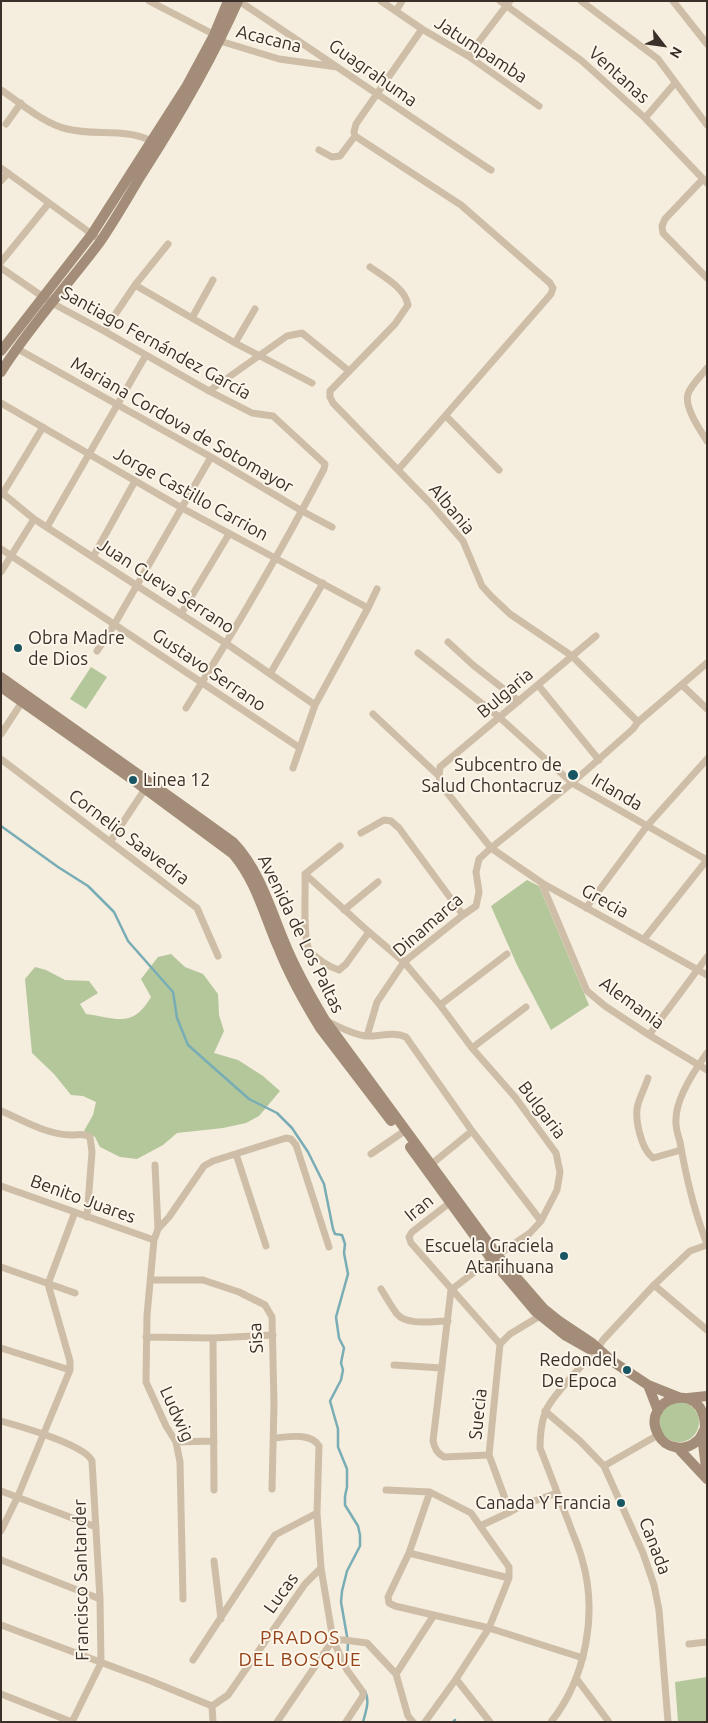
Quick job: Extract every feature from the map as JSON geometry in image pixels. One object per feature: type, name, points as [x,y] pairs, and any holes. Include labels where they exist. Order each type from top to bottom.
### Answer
[{"type":"main road","points":[[1,351],[42,297],[96,237],[151,141],[219,38],[228,1]]},
{"type":"main road","points":[[1,372],[16,348],[52,303],[193,92],[238,1]]},
{"type":"main road","name":"Avenida de Los Paltas","points":[[1,676],[25,698],[147,785],[233,854],[243,866],[260,901],[293,982],[321,1022],[540,1316],[589,1349],[597,1349]]},
{"type":"main road","name":"Avenida de Los Paltas","points":[[1,687],[25,698]]},
{"type":"main road","name":"Avenida de Los Paltas","points":[[495,1258],[558,1321],[592,1343],[597,1349],[648,1385],[683,1397]]},
{"type":"main road","points":[[648,1385],[658,1411]]},
{"type":"main road","points":[[705,1429],[692,1445],[678,1448],[670,1446],[658,1435],[655,1419],[663,1404],[670,1399],[707,1396]]},
{"type":"main road","points":[[683,1397],[696,1402],[702,1409],[705,1417],[707,1478]]},
{"type":"main road","points":[[678,1448],[707,1478]]},
{"type":"street","name":"Acacana","points":[[149,1],[219,38],[279,59],[339,67]]},
{"type":"street","name":"Guagrahuma","points":[[238,1],[490,170]]},
{"type":"street","name":"Jatumpamba","points":[[381,1],[422,29],[468,56],[539,106]]},
{"type":"street","points":[[396,11],[402,1]]},
{"type":"street","points":[[581,1],[658,59],[707,125]]},
{"type":"street","points":[[673,1],[707,44]]},
{"type":"street","points":[[468,56],[505,3]]},
{"type":"street","name":"Ventanas","points":[[505,3],[582,61],[644,118],[705,181]]},
{"type":"street","points":[[319,150],[332,157],[340,156],[355,136],[356,124],[422,29]]},
{"type":"street","points":[[644,118],[675,83]]},
{"type":"street","points":[[1,90],[50,123],[68,129],[140,135],[151,141]]},
{"type":"street","points":[[6,124],[21,103]]},
{"type":"street","points":[[355,136],[461,205],[550,283],[553,288],[551,294],[398,470]]},
{"type":"street","points":[[1,168],[96,237]]},
{"type":"street","points":[[1,181],[8,173]]},
{"type":"street","points":[[705,181],[665,219],[662,226],[663,233],[707,278]]},
{"type":"street","points":[[1,262],[49,203]]},
{"type":"street","points":[[104,330],[135,285],[168,244]]},
{"type":"street","name":"Albania","points":[[370,267],[396,287],[406,297],[408,305],[395,324],[330,391],[333,403],[430,503],[463,541],[482,586],[491,596],[510,614],[572,656],[638,722]]},
{"type":"street","name":"Santiago Fernández García","points":[[1,268],[52,303],[104,330],[209,391],[252,414],[273,416],[325,464],[302,511]]},
{"type":"street","points":[[192,318],[213,280]]},
{"type":"street","points":[[135,285],[235,343],[312,383]]},
{"type":"street","points":[[235,343],[255,309]]},
{"type":"street","points":[[209,391],[287,336],[302,333],[349,371]]},
{"type":"street","name":"Mariana Cordova de Sotomayor","points":[[16,348],[332,527]]},
{"type":"street","points":[[47,527],[146,355]]},
{"type":"street","points":[[707,368],[688,394],[692,414],[707,441]]},
{"type":"street","name":"Jorge Castillo Carrion","points":[[1,403],[182,508],[368,608]]},
{"type":"street","points":[[446,416],[499,470]]},
{"type":"street","points":[[2,493],[43,427]]},
{"type":"street","points":[[97,651],[211,457]]},
{"type":"street","points":[[93,557],[136,481]]},
{"type":"street","name":"Juan Cueva Serrano","points":[[2,493],[34,519],[227,644],[315,705]]},
{"type":"street","points":[[186,708],[227,644],[302,511]]},
{"type":"street","points":[[1,572],[34,519]]},
{"type":"street","points":[[181,614],[229,534]]},
{"type":"street","name":"Gustavo Serrano","points":[[1,549],[201,684],[300,748]]},
{"type":"street","points":[[270,674],[323,583]]},
{"type":"street","points":[[293,768],[315,705],[377,589]]},
{"type":"street","name":"Bulgaria","points":[[439,776],[440,767],[596,636]]},
{"type":"street","points":[[448,642],[473,665],[519,700]]},
{"type":"street","name":"Irlanda","points":[[418,653],[499,717],[572,783],[707,860]]},
{"type":"street","name":"Dinamarca","points":[[367,1036],[377,1002],[404,962],[476,906],[479,892],[476,872],[479,859],[599,760],[638,722],[707,663]]},
{"type":"street","points":[[538,685],[599,760]]},
{"type":"street","points":[[682,685],[707,709]]},
{"type":"street","points":[[1,734],[25,698]]},
{"type":"street","name":"Grecia","points":[[373,714],[439,776],[441,785],[491,848],[542,883],[707,975]]},
{"type":"street","name":"Cornelio Saavedra","points":[[1,759],[197,908],[218,956]]},
{"type":"street","points":[[586,908],[647,826],[707,759]]},
{"type":"street","points":[[110,842],[147,785]]},
{"type":"street","points":[[362,833],[384,820],[391,821],[399,828],[463,915]]},
{"type":"street","points":[[340,846],[306,874],[306,938],[309,950],[331,967],[339,970],[346,964],[369,932]]},
{"type":"street","points":[[644,939],[707,860]]},
{"type":"street","name":"Bulgaria","points":[[306,874],[404,962],[440,1005],[472,1048],[515,1097],[556,1154],[560,1172],[556,1190],[541,1221],[530,1233],[451,1290]]},
{"type":"street","points":[[344,910],[378,882]]},
{"type":"street","name":"Alemania","points":[[542,883],[587,991],[605,1006],[649,1035],[707,1070]]},
{"type":"street","points":[[440,1005],[507,954]]},
{"type":"street","points":[[649,1035],[707,957]]},
{"type":"street","points":[[472,1048],[526,1007]]},
{"type":"street","points":[[321,1022],[367,1036],[396,1034],[406,1037],[472,1131],[541,1221]]},
{"type":"street","points":[[551,1722],[559,1712],[576,1678],[583,1658],[588,1614],[588,1588],[582,1559],[540,1448],[545,1411],[603,1340],[654,1285],[690,1251],[707,1244],[698,1220],[681,1150],[676,1120],[682,1095],[698,1065],[707,1053]]},
{"type":"street","points":[[648,1078],[637,1106],[637,1126],[643,1143],[653,1158],[681,1150]]},
{"type":"street","points":[[1,1111],[37,1127],[90,1137],[92,1152],[87,1217]]},
{"type":"street","points":[[429,1166],[472,1131]]},
{"type":"street","points":[[371,1154],[403,1132]]},
{"type":"street","points":[[158,1229],[169,1217],[204,1166],[213,1161],[286,1138],[291,1139],[296,1144],[330,1246]]},
{"type":"street","points":[[236,1154],[266,1246]]},
{"type":"street","points":[[155,1165],[158,1229]]},
{"type":"street","name":"Benito Juares","points":[[1,1186],[154,1240]]},
{"type":"street","name":"Iran","points":[[451,1290],[408,1237],[454,1200]]},
{"type":"street","points":[[1,1531],[18,1496],[70,1370],[70,1361],[48,1284],[75,1212]]},
{"type":"street","name":"Ludwig","points":[[158,1229],[154,1240],[150,1280],[146,1337],[146,1382],[166,1426],[176,1442],[180,1462],[183,1599]]},
{"type":"street","points":[[1,1267],[75,1293]]},
{"type":"street","name":"Sisa","points":[[150,1280],[203,1280],[239,1292],[265,1305],[272,1317],[273,1335],[274,1438],[272,1489]]},
{"type":"street","points":[[654,1285],[707,1330]]},
{"type":"street","points":[[381,1289],[398,1315],[404,1320],[448,1321]]},
{"type":"street","points":[[451,1290],[433,1441],[435,1449],[444,1457],[488,1455]]},
{"type":"street","points":[[451,1290],[500,1344],[510,1334],[540,1316]]},
{"type":"street","points":[[146,1337],[214,1338],[273,1335]]},
{"type":"street","points":[[214,1338],[214,1490]]},
{"type":"street","name":"Suecia","points":[[500,1344],[488,1455],[510,1512]]},
{"type":"street","points":[[1,1348],[70,1370]]},
{"type":"street","points":[[394,1365],[442,1368]]},
{"type":"street","name":"Canada","points":[[545,1411],[580,1441],[604,1466],[643,1553],[654,1585],[659,1610],[668,1722]]},
{"type":"street","points":[[1,1421],[44,1434]]},
{"type":"street","name":"Francisco Santander","points":[[44,1434],[87,1453],[92,1461],[100,1599],[101,1663],[72,1722]]},
{"type":"street","points":[[604,1466],[658,1435]]},
{"type":"street","points":[[274,1438],[310,1437],[319,1446],[317,1513],[321,1568],[333,1640],[347,1670],[363,1692],[363,1696],[346,1722]]},
{"type":"street","points":[[176,1442],[214,1441]]},
{"type":"street","points":[[386,1490],[430,1492],[471,1513],[509,1567],[509,1578],[489,1628],[425,1722]]},
{"type":"street","points":[[1,1491],[96,1527]]},
{"type":"street","points":[[430,1492],[408,1553],[388,1597],[390,1603],[395,1606],[489,1628],[583,1658]]},
{"type":"street","points":[[480,1526],[523,1505],[557,1493]]},
{"type":"street","points":[[193,1660],[275,1535],[317,1513]]},
{"type":"street","points":[[408,1553],[509,1578]]},
{"type":"street","points":[[1,1560],[100,1599]]},
{"type":"street","points":[[214,1561],[221,1619]]},
{"type":"street","name":"Lucas","points":[[212,1706],[228,1695],[305,1584],[321,1568]]},
{"type":"street","points":[[396,1674],[434,1615]]},
{"type":"street","points":[[1,1625],[212,1706],[214,1722]]},
{"type":"street","points":[[333,1640],[367,1643],[396,1674],[408,1716],[413,1722]]},
{"type":"street","points":[[276,1722],[333,1640]]},
{"type":"street","points":[[689,1644],[707,1642]]},
{"type":"street","points":[[576,1678],[609,1722]]},
{"type":"street","points":[[456,1679],[490,1722]]},
{"type":"street","points":[[1,1694],[72,1722]]},
{"type":"green space","points":[[91,667],[107,677],[86,709],[70,699]]},
{"type":"green space","points":[[527,880],[539,886],[589,1005],[551,1030],[517,965],[491,906]]},
{"type":"green space","points":[[171,954],[185,967],[203,974],[218,994],[219,1015],[224,1031],[214,1053],[238,1060],[263,1076],[280,1091],[259,1116],[246,1123],[223,1128],[177,1133],[163,1145],[137,1159],[120,1157],[100,1147],[95,1137],[84,1131],[93,1115],[96,1102],[83,1096],[71,1095],[54,1074],[32,1053],[25,979],[35,967],[46,970],[65,980],[89,981],[98,993],[80,1004],[86,1014],[123,1019],[137,1014],[144,1007],[151,997],[141,979],[158,957]]},
{"type":"green space","points":[[675,1402],[683,1402],[690,1405],[696,1411],[699,1422],[696,1433],[690,1439],[683,1442],[675,1442],[668,1439],[662,1433],[659,1426],[659,1418],[662,1411],[668,1405]]},
{"type":"green space","points":[[707,1677],[707,1722],[678,1722],[675,1682]]},
{"type":"waterway","points":[[1,826],[88,886],[114,912],[128,941],[173,992],[177,1018],[188,1045],[249,1099],[277,1113],[292,1128],[308,1152],[324,1184],[333,1229],[335,1234],[342,1235],[345,1244],[344,1253],[348,1274],[336,1317],[339,1338],[344,1348],[341,1363],[343,1370],[341,1380],[330,1401],[338,1429],[338,1447],[347,1469],[345,1505],[358,1526],[360,1535],[360,1546],[347,1571],[342,1591],[341,1602],[348,1642],[347,1664]]},
{"type":"waterway","points":[[363,1722],[367,1702],[365,1691]]},
{"type":"place","name":"Obra Madre de Dios","points":[[18,648]]},
{"type":"place","name":"Subcentro de Salud Chontacruz","points":[[573,775]]},
{"type":"place","name":"Linea 12","points":[[133,780]]},
{"type":"place","name":"Escuela Graciela Atarihuana","points":[[564,1256]]},
{"type":"place","name":"Redondel De Epoca","points":[[627,1370]]},
{"type":"place","name":"Canada Y Francia","points":[[621,1503]]},
{"type":"district","name":"PRADOS DEL BOSQUE","points":[[300,1649]]}]
